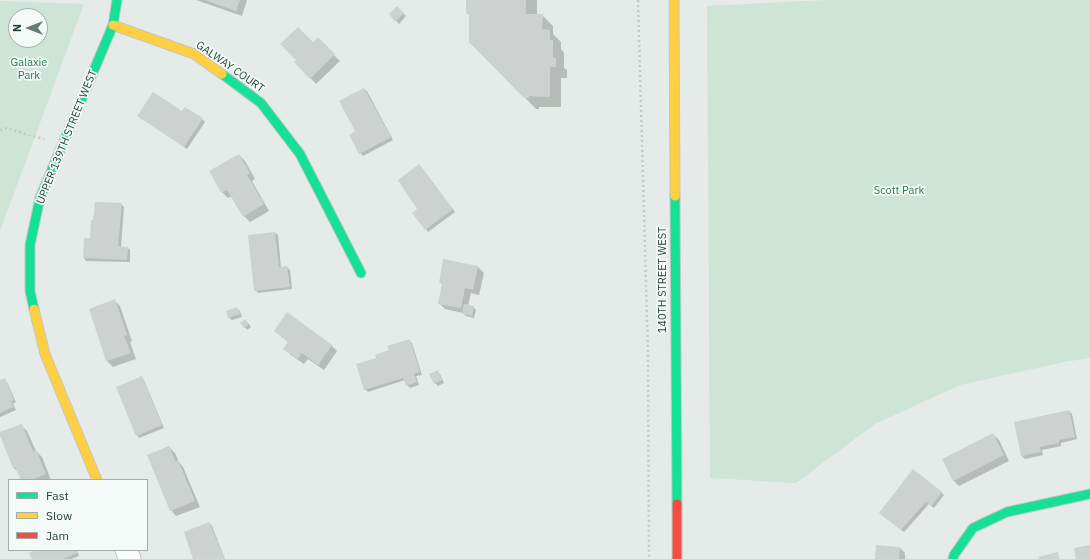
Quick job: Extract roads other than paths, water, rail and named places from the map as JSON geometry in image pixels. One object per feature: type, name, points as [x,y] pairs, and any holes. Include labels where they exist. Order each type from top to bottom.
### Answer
[{"type":"street","name":"UPPER 139TH STREET WEST","points":[[97,479],[45,354],[30,290],[30,246],[40,198],[113,25],[118,0]]},
{"type":"street","name":"140TH STREET WEST","points":[[674,0],[677,559]]},
{"type":"street","name":"GALWAY COURT","points":[[113,25],[194,54],[261,103],[300,154],[361,273]]},
{"type":"street","points":[[953,559],[954,555],[973,528],[1000,515],[1007,512],[1090,494]]},
{"type":"park label","name":"Galaxie Park","points":[[29,69]]},
{"type":"park label","name":"Scott Park","points":[[899,191]]}]
